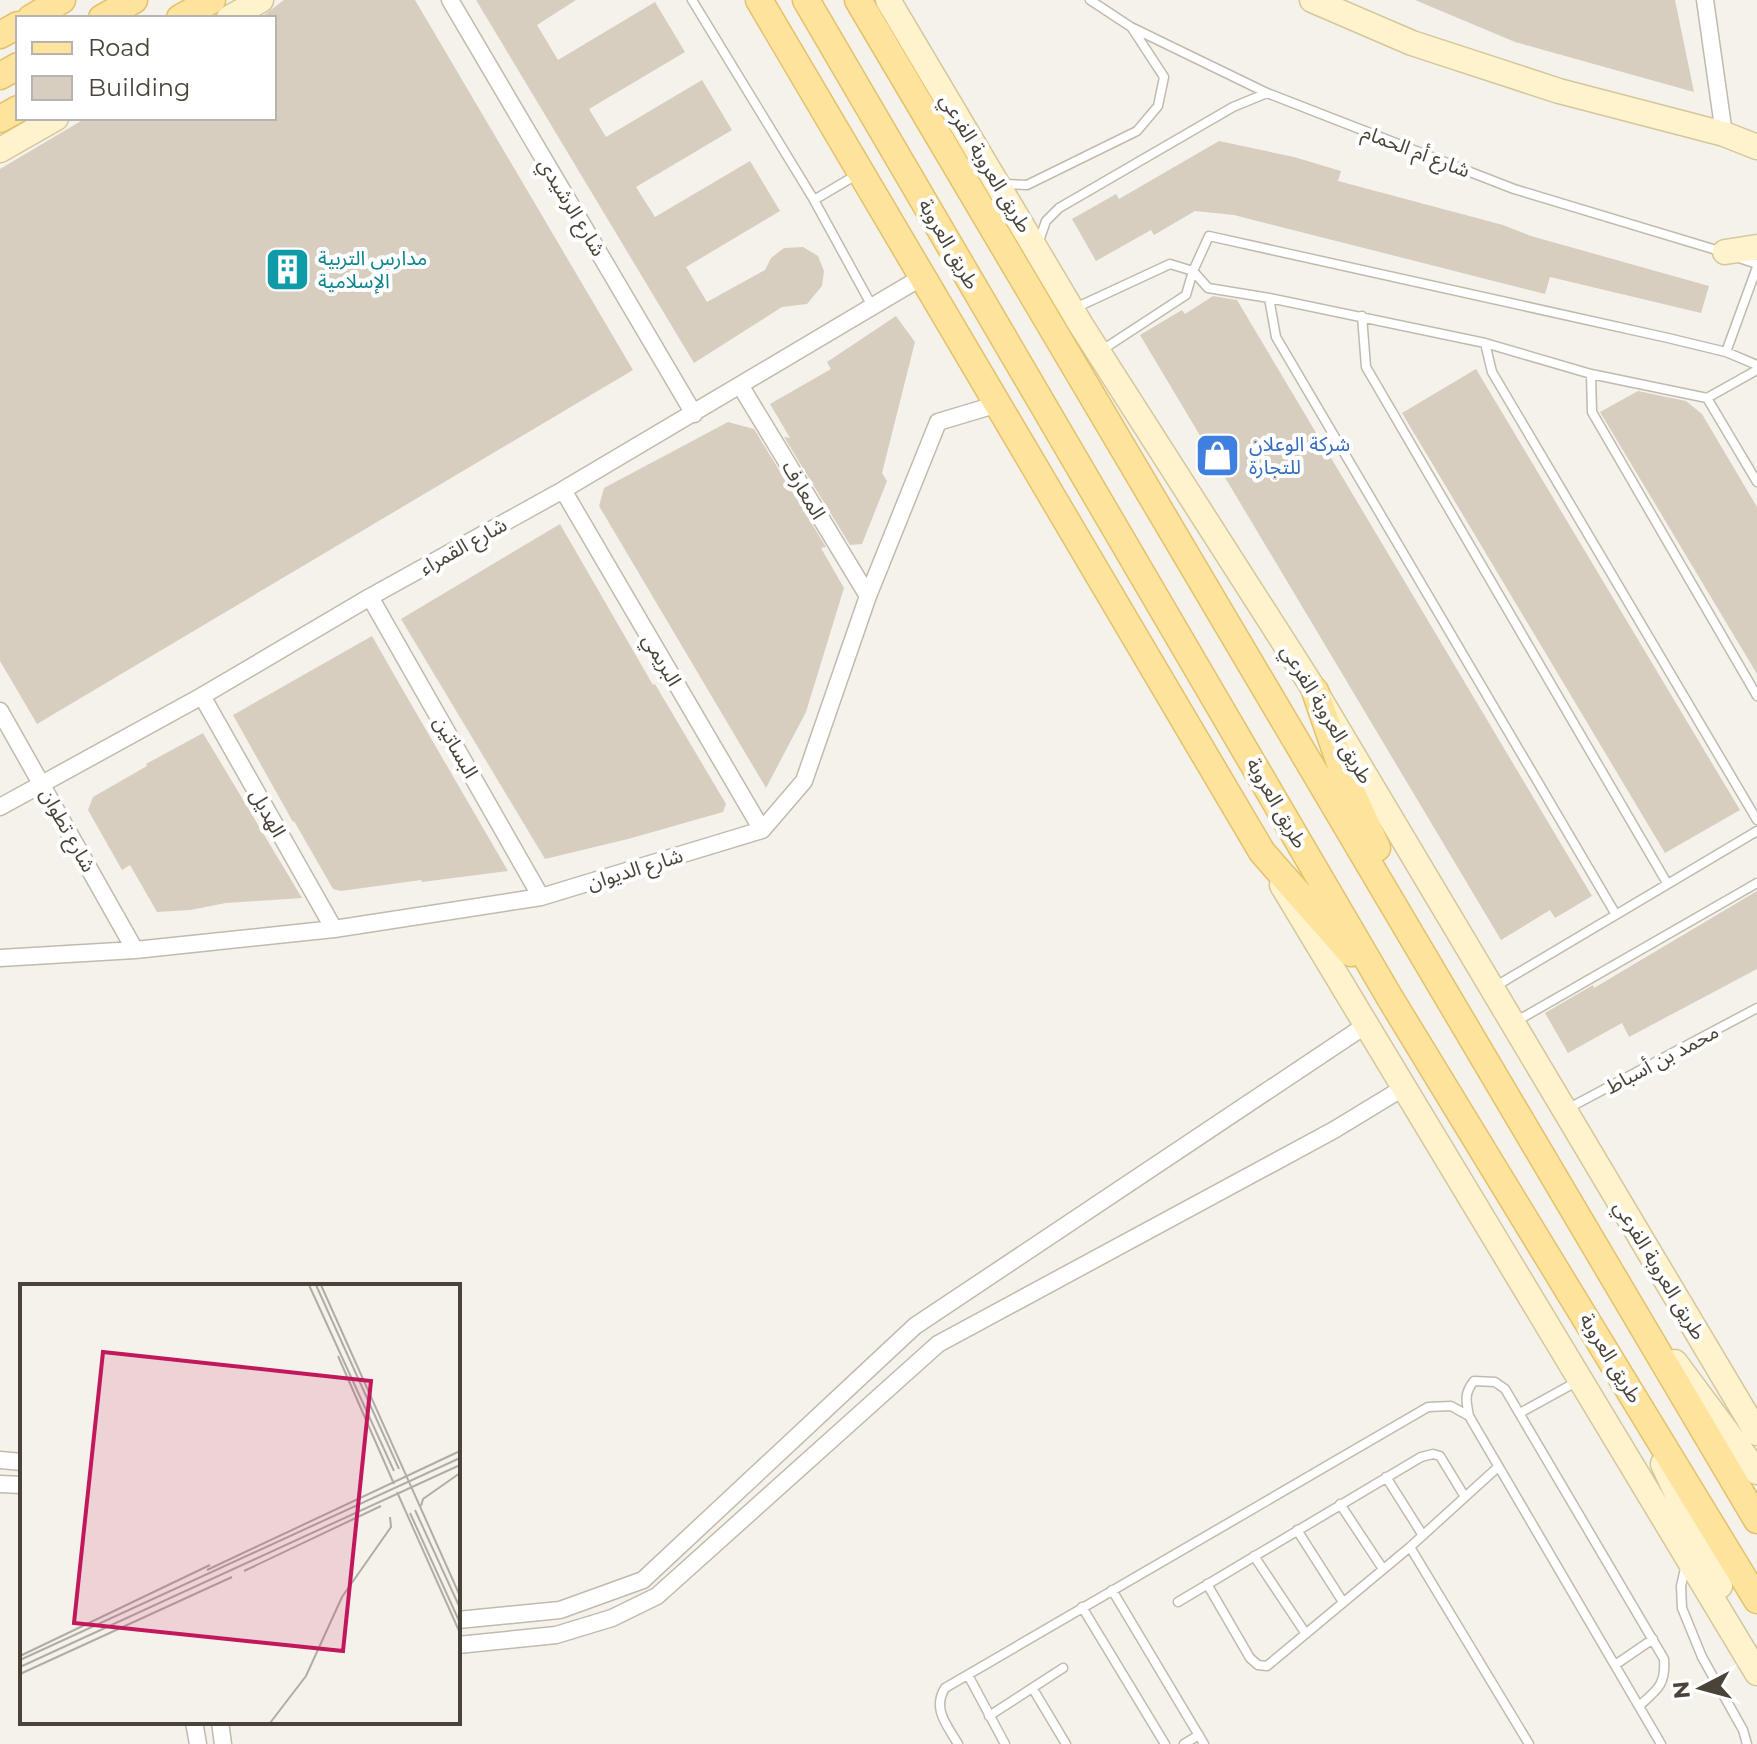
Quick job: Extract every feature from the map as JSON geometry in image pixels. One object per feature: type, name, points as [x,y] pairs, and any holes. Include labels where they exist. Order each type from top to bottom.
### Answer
[{"type":"main road","points":[[34,16],[62,0]]},
{"type":"main road","points":[[106,16],[134,0]]},
{"type":"main road","points":[[184,16],[212,0]]},
{"type":"main road","points":[[759,0],[1262,852],[1390,998]]},
{"type":"main road","name":"طريق العروبة","points":[[806,0],[1390,998],[1757,1600]]},
{"type":"main road","points":[[858,0],[1757,1520]]},
{"type":"main road","points":[[1315,691],[1345,778],[1435,975]]},
{"type":"street","points":[[233,16],[261,0]]},
{"type":"street","name":"شارع الرشيدي","points":[[450,0],[694,414]]},
{"type":"street","name":"طريق العروبة الفرعي","points":[[888,0],[1072,310],[1315,691],[1757,1433]]},
{"type":"street","points":[[1312,0],[1412,43],[1559,91],[1724,134],[1755,147]]},
{"type":"street","points":[[1705,0],[1724,134]]},
{"type":"street","points":[[0,150],[52,120]]},
{"type":"street","points":[[1725,252],[1757,247]]},
{"type":"street","name":"شارع القمراء","points":[[0,807],[563,490],[922,277]]},
{"type":"street","name":"المعارف","points":[[740,385],[868,596]]},
{"type":"street","points":[[762,830],[804,781],[868,596],[938,422],[998,404]]},
{"type":"street","name":"البريمي","points":[[563,490],[762,830]]},
{"type":"street","name":"البساتين","points":[[370,597],[541,897]]},
{"type":"street","name":"الهديل","points":[[202,696],[334,929]]},
{"type":"street","name":"شارع تطوان","points":[[0,711],[135,950]]},
{"type":"street","name":"شارع الديوان","points":[[0,958],[135,950],[334,929],[541,897],[762,830]]},
{"type":"street","points":[[1262,852],[1757,1673]]},
{"type":"street","points":[[460,1620],[560,1610],[643,1580],[915,1326],[1366,1025]]},
{"type":"street","points":[[460,1645],[556,1635],[612,1618],[657,1596],[938,1344],[1334,1130],[1403,1088]]},
{"type":"street","points":[[1617,1284],[1757,1472]]},
{"type":"street","points":[[1623,1378],[1757,1667]]},
{"type":"street","points":[[0,1460],[20,1462]]},
{"type":"street","points":[[0,1484],[20,1485]]},
{"type":"street","points":[[194,1724],[198,1744]]},
{"type":"street","points":[[220,1724],[223,1744]]},
{"type":"lane","points":[[692,0],[814,200],[872,306]]},
{"type":"lane","name":"شارع أم الحمام","points":[[1090,0],[1131,27],[1267,93],[1514,189],[1725,252],[1757,266]]},
{"type":"lane","points":[[999,184],[1027,185],[1137,131],[1158,106],[1164,77],[1131,27]]},
{"type":"lane","points":[[1037,249],[1046,221],[1059,208],[1233,107],[1267,93]]},
{"type":"lane","points":[[814,200],[861,173]]},
{"type":"lane","points":[[1099,352],[1186,295],[1209,236],[1726,352],[1757,368]]},
{"type":"lane","points":[[1072,310],[1170,264],[1193,271],[1208,288],[1362,316],[1485,343],[1591,374],[1707,398],[1757,368]]},
{"type":"lane","points":[[1726,352],[1757,266]]},
{"type":"lane","points":[[1269,298],[1276,337],[1615,913]]},
{"type":"lane","points":[[1362,316],[1366,367],[1667,883]]},
{"type":"lane","points":[[1485,343],[1492,372],[1757,820]]},
{"type":"lane","points":[[1591,374],[1592,412],[1757,696]]},
{"type":"lane","points":[[1707,398],[1757,482]]},
{"type":"lane","points":[[1492,989],[1757,831]]},
{"type":"lane","points":[[1513,1023],[1757,883]]},
{"type":"lane","name":"محمد بن أسباط","points":[[1566,1109],[1757,1008]]},
{"type":"lane","points":[[1520,1413],[1579,1380]]},
{"type":"lane","points":[[1639,1706],[1659,1687],[1665,1675],[1664,1659],[1505,1389],[1495,1382],[1474,1381],[1467,1389],[1465,1400],[1469,1416],[1661,1744]]},
{"type":"lane","points":[[958,1744],[939,1710],[939,1698],[945,1688],[1428,1407],[1451,1406],[1469,1416]]},
{"type":"lane","points":[[1178,1602],[1421,1457],[1440,1456],[1465,1497]]},
{"type":"lane","points":[[1207,1584],[1250,1658],[1258,1665],[1267,1666],[1410,1547],[1498,1467]]},
{"type":"lane","points":[[1386,1477],[1422,1534]]},
{"type":"lane","points":[[1340,1504],[1383,1569]]},
{"type":"lane","points":[[1297,1530],[1343,1602]]},
{"type":"lane","points":[[1410,1547],[1529,1744]]},
{"type":"lane","points":[[1254,1556],[1306,1634]]},
{"type":"lane","points":[[1687,1559],[1681,1586],[1682,1608],[1702,1657],[1743,1730],[1747,1744]]},
{"type":"lane","points":[[1112,1590],[1204,1744]]},
{"type":"lane","points":[[1082,1607],[1165,1744]]},
{"type":"lane","points":[[1615,1665],[1653,1639]]},
{"type":"lane","points":[[989,1716],[1063,1668]]},
{"type":"lane","points":[[968,1675],[1005,1744]]},
{"type":"lane","points":[[1033,1689],[1066,1744]]},
{"type":"lane","points":[[1184,1744],[1199,1735]]},
{"type":"building","name":"مدارس التربية الإسلامية","points":[[284,0],[415,0],[633,370],[37,724],[0,661],[0,169],[83,120],[276,120],[276,16],[263,16]]},
{"type":"building","points":[[476,0],[576,0],[537,25],[558,60],[655,2],[685,52],[589,109],[606,137],[702,80],[732,130],[636,187],[655,217],[750,161],[780,211],[686,267],[707,302],[765,270],[771,258],[784,248],[803,247],[818,256],[824,271],[822,286],[807,304],[782,307],[694,363]]},
{"type":"building","points":[[1415,0],[1675,0],[1694,92],[1515,42]]},
{"type":"building","points":[[1219,141],[1294,157],[1341,171],[1338,181],[1503,225],[1531,236],[1709,286],[1701,313],[1550,277],[1545,294],[1234,215],[1195,211],[1154,235],[1151,230],[1096,261],[1072,219],[1116,194],[1119,199]]},
{"type":"building","points":[[1213,296],[1237,300],[1592,896],[1555,918],[1550,910],[1501,940],[1140,335],[1182,310],[1185,314]]},
{"type":"building","points":[[896,316],[915,342],[882,473],[887,481],[862,544],[850,545],[784,437],[790,438],[770,404],[831,369],[827,362]]},
{"type":"building","points":[[1476,369],[1740,810],[1665,853],[1402,413]]},
{"type":"building","points":[[1638,391],[1686,401],[1702,414],[1757,507],[1757,674],[1600,412]]},
{"type":"building","points":[[728,422],[754,429],[826,547],[821,548],[844,588],[806,712],[766,788],[599,506],[604,488]]},
{"type":"building","points":[[560,524],[726,804],[723,812],[545,859],[401,619]]},
{"type":"building","points":[[372,636],[508,871],[341,891],[333,889],[293,822],[233,715]]},
{"type":"building","points":[[203,733],[302,898],[157,912],[130,865],[122,870],[88,810],[93,797]]},
{"type":"building","points":[[1757,891],[1757,969],[1629,1037],[1622,1023],[1568,1053],[1545,1013],[1593,985],[1594,988]]},
{"type":"place","name":"مدارس التربية الإسلامية","points":[[287,270]]},
{"type":"place","name":"شركة الوعلان للتجارة","points":[[1218,455]]}]
